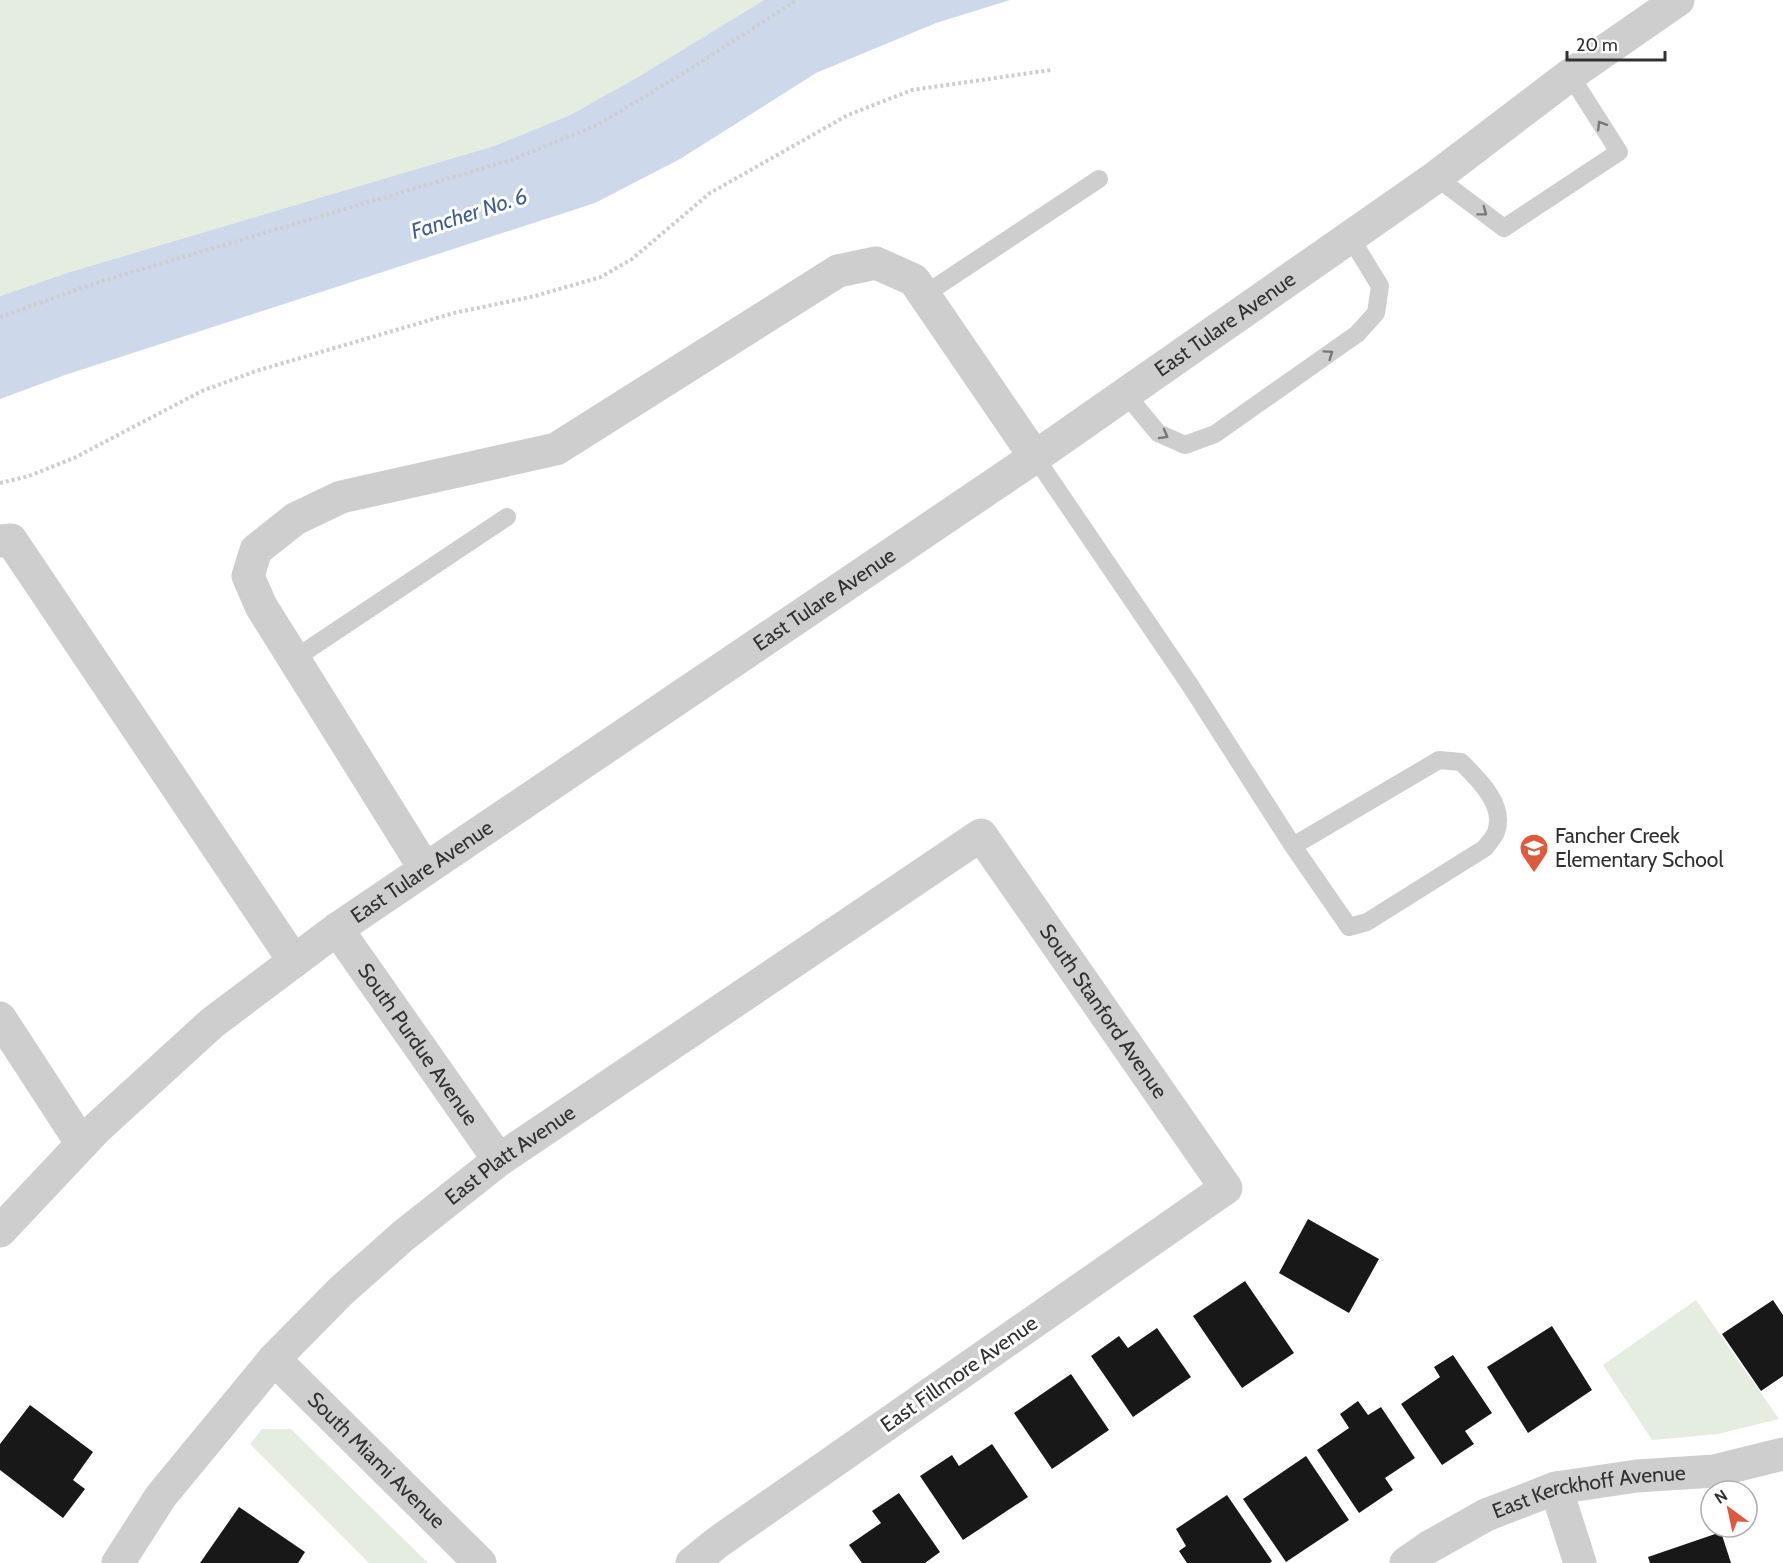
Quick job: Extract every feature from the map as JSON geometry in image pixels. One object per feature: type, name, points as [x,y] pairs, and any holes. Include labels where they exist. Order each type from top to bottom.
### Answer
[{"type":"street","name":"East Tulare Avenue","points":[[0,1231],[97,1128],[212,1023],[337,929],[1035,457],[1436,177],[1570,75],[1678,0]]},
{"type":"street","points":[[425,869],[261,606],[248,576],[256,550],[295,519],[341,497],[556,449],[838,271],[876,263],[914,280],[1035,457]]},
{"type":"street","points":[[0,541],[11,540],[294,961]]},
{"type":"street","name":"East Platt Avenue","points":[[118,1563],[161,1496],[274,1359],[341,1291],[394,1244],[499,1160],[981,835]]},
{"type":"street","name":"South Stanford Avenue","points":[[981,835],[1226,1188]]},
{"type":"street","name":"South Purdue Avenue","points":[[337,929],[499,1160]]},
{"type":"street","points":[[0,1018],[82,1144]]},
{"type":"street","name":"East Fillmore Avenue","points":[[692,1563],[728,1535],[1226,1188]]},
{"type":"street","name":"South Miami Avenue","points":[[274,1359],[480,1563]]},
{"type":"street","name":"East Kerckhoff Avenue","points":[[1406,1563],[1429,1547],[1486,1515],[1556,1488],[1636,1476],[1713,1471],[1783,1454]]},
{"type":"street","points":[[1556,1488],[1580,1563]]},
{"type":"lane","points":[[1436,177],[1504,228],[1619,152],[1570,75]]},
{"type":"lane","points":[[924,295],[1099,179]]},
{"type":"lane","points":[[1125,393],[1158,433],[1185,446],[1215,434],[1358,334],[1376,313],[1380,286],[1350,237]]},
{"type":"lane","points":[[1035,457],[1190,685],[1293,846],[1349,927],[1367,921],[1485,848],[1496,832],[1497,809],[1482,783],[1461,762],[1438,760],[1293,846]]},
{"type":"lane","points":[[294,659],[507,518]]},
{"type":"path","points":[[0,317],[99,282],[514,159],[597,125],[679,76],[797,0]]},
{"type":"path","points":[[0,483],[29,476],[74,458],[202,391],[256,370],[454,313],[535,296],[601,277],[632,260],[710,193],[848,115],[912,90],[1051,70]]},
{"type":"shaded area","points":[[0,0],[764,0],[638,77],[570,115],[494,146],[70,272],[0,296]]},
{"type":"shaded area","points":[[1696,1300],[1779,1419],[1718,1434],[1652,1440],[1603,1365]]},
{"type":"shaded area","points":[[262,1429],[291,1429],[428,1563],[369,1563],[250,1444]]},
{"type":"water","name":"Fancher No. 6","points":[[764,0],[1010,0],[936,23],[816,73],[680,159],[595,203],[65,375],[0,399],[0,296],[70,272],[494,146],[570,115],[638,77]]},
{"type":"building","points":[[1308,1219],[1379,1259],[1349,1313],[1279,1273]]},
{"type":"building","points":[[1245,1281],[1294,1353],[1242,1388],[1193,1316]]},
{"type":"building","points":[[1773,1300],[1783,1315],[1783,1376],[1761,1391],[1722,1334]]},
{"type":"building","points":[[1552,1326],[1592,1390],[1528,1433],[1487,1367]]},
{"type":"building","points":[[1157,1328],[1191,1377],[1133,1417],[1091,1356],[1119,1336],[1128,1348]]},
{"type":"building","points":[[1453,1355],[1492,1413],[1465,1431],[1474,1444],[1442,1465],[1401,1404],[1440,1377],[1434,1367]]},
{"type":"building","points":[[1071,1374],[1109,1430],[1052,1469],[1014,1413]]},
{"type":"building","points":[[1358,1401],[1368,1415],[1381,1407],[1415,1458],[1385,1478],[1393,1490],[1359,1513],[1317,1450],[1349,1428],[1340,1414]]},
{"type":"building","points":[[30,1405],[93,1452],[73,1480],[85,1489],[63,1518],[0,1470],[0,1444]]},
{"type":"building","points":[[992,1444],[1028,1497],[963,1540],[920,1476],[952,1455],[959,1466]]},
{"type":"building","points":[[1306,1456],[1349,1520],[1286,1562],[1243,1499]]},
{"type":"building","points":[[899,1493],[940,1552],[925,1563],[862,1563],[849,1545],[881,1523],[872,1511]]},
{"type":"building","points":[[1227,1495],[1272,1561],[1270,1563],[1187,1563],[1179,1551],[1186,1546],[1176,1529]]},
{"type":"building","points":[[239,1507],[305,1552],[298,1563],[200,1563]]},
{"type":"building","points":[[1701,1539],[1723,1539],[1731,1563],[1650,1563],[1648,1557]]},
{"type":"place","name":"Fancher Creek Elementary School","points":[[1534,874]]}]
